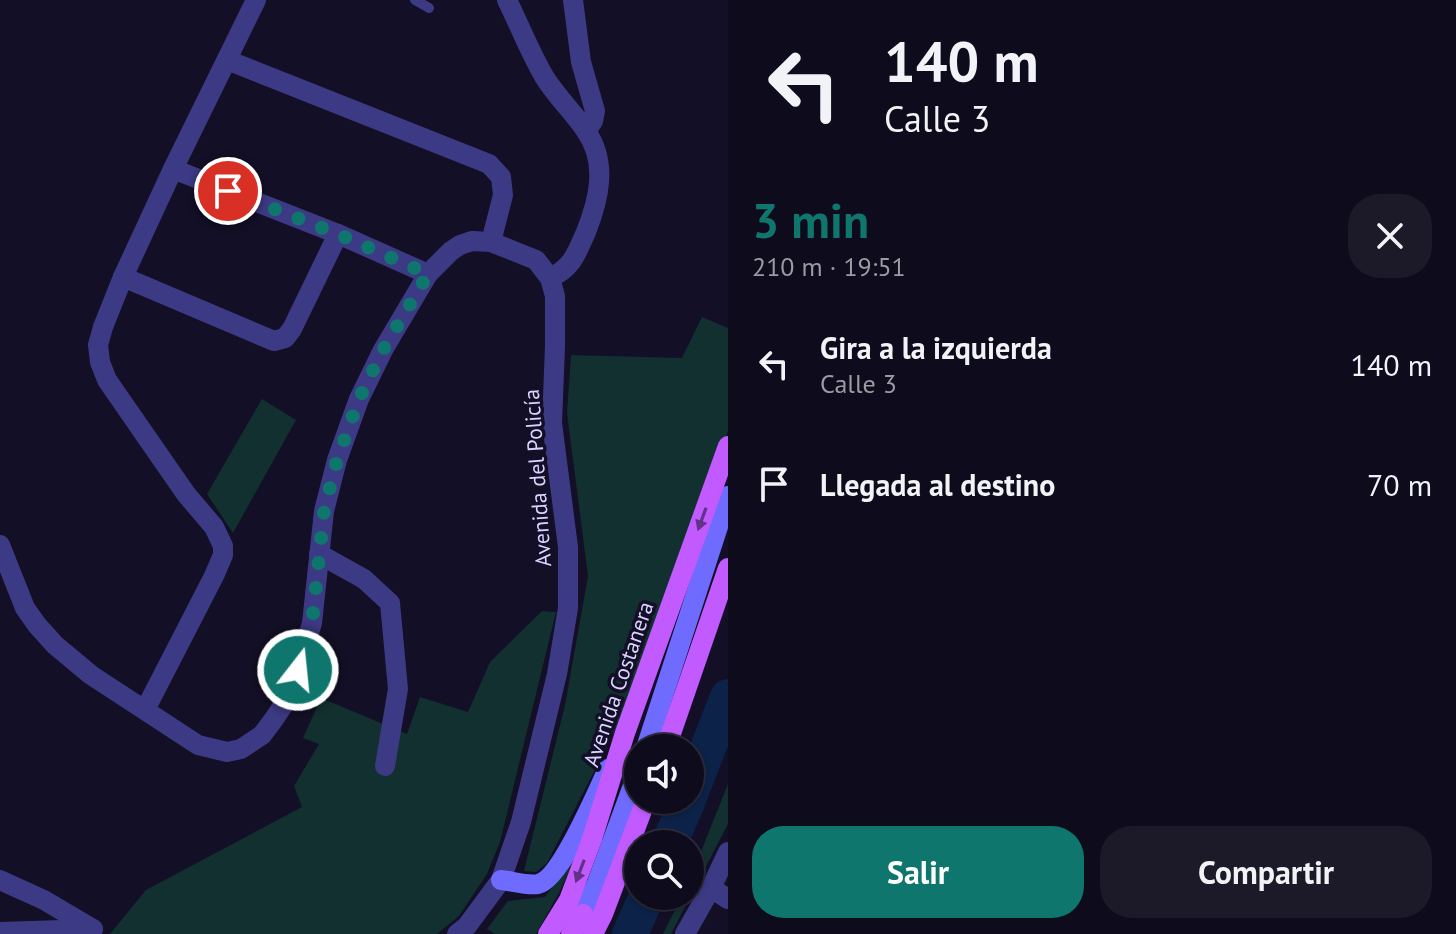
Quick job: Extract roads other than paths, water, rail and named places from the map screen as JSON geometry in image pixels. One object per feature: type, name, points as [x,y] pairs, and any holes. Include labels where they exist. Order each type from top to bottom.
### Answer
[{"type":"main road","name":"Avenida Costanera","points":[[548,934],[569,900],[592,839],[625,733],[728,446]]},
{"type":"main road","points":[[652,734],[728,496]]},
{"type":"main road","points":[[653,734],[728,565]]},
{"type":"main road","points":[[671,734],[728,565]]},
{"type":"main road","points":[[501,880],[539,884],[557,870],[625,733]]},
{"type":"main road","points":[[571,934],[597,883],[624,810]]},
{"type":"main road","points":[[593,934],[641,814]]},
{"type":"street","points":[[145,710],[214,576],[223,555],[223,546],[214,527],[186,494],[107,380],[98,345],[123,277],[256,0]]},
{"type":"street","points":[[0,545],[25,608],[55,645],[91,675],[198,745],[212,750],[227,752],[241,749],[262,735],[286,701],[312,623],[324,511],[337,460],[359,399],[383,350],[428,274],[460,245],[472,241],[491,242],[536,260],[550,278],[575,258],[589,222],[600,177],[594,144],[545,77],[507,0]]},
{"type":"street","points":[[573,0],[581,62],[595,111],[586,131]]},
{"type":"street","points":[[227,60],[489,164],[501,177],[503,195],[491,242]]},
{"type":"street","points":[[173,169],[338,234],[428,274]]},
{"type":"street","points":[[123,277],[274,341],[285,338],[292,329],[338,234]]},
{"type":"street","name":"Avenida del Policía","points":[[457,934],[467,926],[501,880],[521,822],[557,674],[568,608],[568,547],[552,423],[555,296],[550,278]]},
{"type":"street","points":[[319,554],[364,579],[390,603],[398,689],[385,766]]},
{"type":"street","points":[[685,934],[719,893],[728,852]]},
{"type":"street","points":[[0,880],[44,900],[93,931]]},
{"type":"street","points":[[0,932],[93,931]]},
{"type":"lane","points":[[415,0],[429,8]]},
{"type":"waterway","points":[[704,758],[728,697]]},
{"type":"waterway","points":[[675,830],[682,814]]},
{"type":"waterway","points":[[630,934],[641,910]]}]
